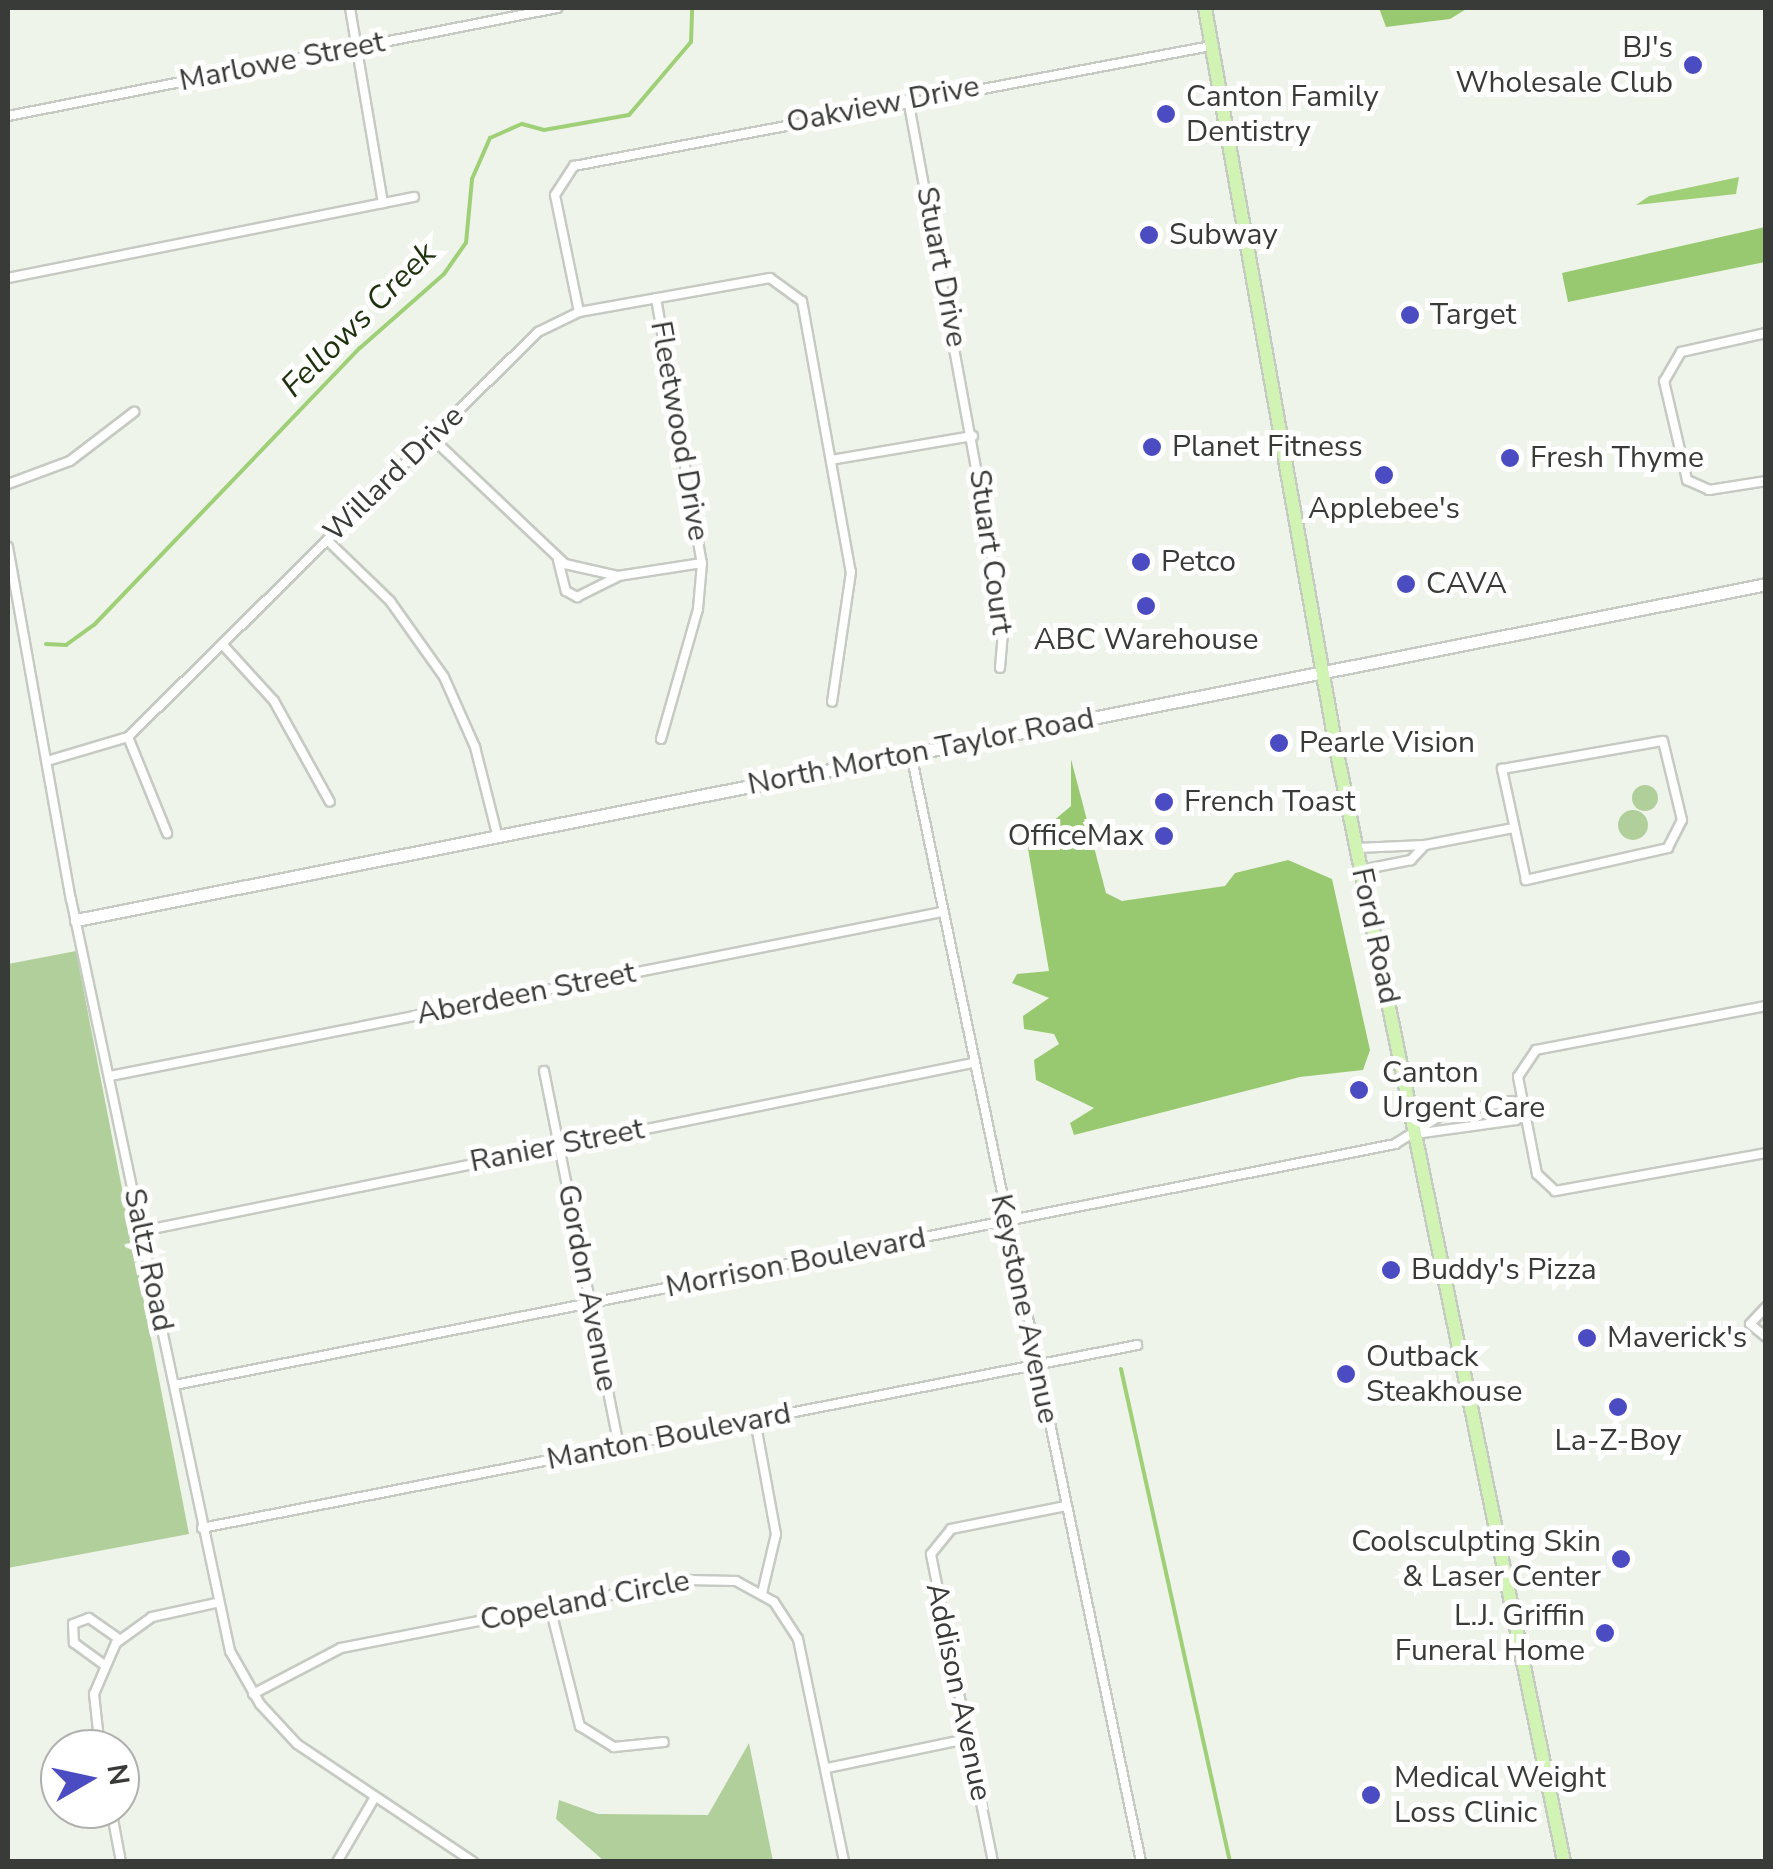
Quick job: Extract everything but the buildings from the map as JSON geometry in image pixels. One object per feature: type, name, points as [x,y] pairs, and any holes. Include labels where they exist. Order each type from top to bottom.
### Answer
[{"type":"main road","name":"Ford Road","points":[[1205,8],[1322,674],[1564,1862]]},
{"type":"street","points":[[350,8],[383,203]]},
{"type":"street","name":"Marlowe Street","points":[[8,116],[557,8]]},
{"type":"street","name":"Oakview Drive","points":[[579,312],[560,177],[574,166],[908,99],[1212,46]]},
{"type":"street","name":"Stuart Drive","points":[[908,99],[973,436]]},
{"type":"street","points":[[8,278],[414,197]]},
{"type":"street","name":"Willard Drive","points":[[47,761],[128,737],[528,341],[579,312],[787,282],[802,301],[831,460]]},
{"type":"street","name":"Fleetwood Drive","points":[[656,298],[702,563],[698,610],[661,739]]},
{"type":"street","points":[[1766,333],[1692,346],[1669,363],[1665,385],[1687,480],[1709,490],[1766,481]]},
{"type":"street","points":[[8,484],[70,461],[134,412]]},
{"type":"street","points":[[832,702],[852,592],[831,460],[973,436]]},
{"type":"street","name":"Stuart Court","points":[[973,436],[1004,620],[1000,668]]},
{"type":"street","points":[[432,439],[558,560],[618,576]]},
{"type":"street","points":[[327,540],[390,601],[444,676],[475,747],[497,834]]},
{"type":"street","name":"Saltz Road","points":[[8,547],[76,920],[216,1603],[253,1694],[297,1744],[473,1862]]},
{"type":"street","points":[[558,560],[566,592],[577,597],[618,576],[702,563]]},
{"type":"street","name":"North Morton Taylor Road","points":[[76,920],[1766,584]]},
{"type":"street","points":[[222,644],[274,702],[330,802]]},
{"type":"street","points":[[128,737],[167,833]]},
{"type":"street","points":[[1648,739],[1668,746],[1682,820],[1660,853],[1526,880],[1513,828],[1502,769],[1648,739]]},
{"type":"street","name":"Keystone Avenue","points":[[911,754],[1034,1365],[1141,1862]]},
{"type":"street","points":[[1357,848],[1425,844],[1513,828]]},
{"type":"street","points":[[1362,870],[1411,860],[1425,844]]},
{"type":"street","name":"Aberdeen Street","points":[[110,1076],[942,912]]},
{"type":"street","points":[[1766,1006],[1536,1050],[1519,1068],[1537,1174],[1555,1191],[1766,1153]]},
{"type":"street","name":"Ranier Street","points":[[142,1230],[973,1063]]},
{"type":"street","name":"Gordon Avenue","points":[[544,1070],[620,1446]]},
{"type":"street","points":[[1416,1134],[1443,1114],[1512,1101],[1524,1111]]},
{"type":"street","points":[[1416,1134],[1516,1120],[1524,1111]]},
{"type":"street","name":"Morrison Boulevard","points":[[174,1385],[1005,1221],[1416,1134]]},
{"type":"street","points":[[1766,1307],[1750,1324],[1766,1337]]},
{"type":"street","name":"Manton Boulevard","points":[[202,1528],[1137,1345]]},
{"type":"street","points":[[755,1420],[776,1534],[762,1593],[798,1639],[844,1862]]},
{"type":"street","name":"Addison Avenue","points":[[993,1862],[932,1548],[951,1529],[1066,1506]]},
{"type":"street","name":"Copeland Circle","points":[[253,1694],[328,1651],[703,1578],[762,1593]]},
{"type":"street","points":[[97,1729],[94,1706],[103,1664],[120,1640],[163,1613],[216,1603]]},
{"type":"street","points":[[550,1607],[580,1726],[614,1746],[664,1742]]},
{"type":"street","points":[[103,1664],[74,1643],[70,1627],[90,1618],[120,1640]]},
{"type":"street","points":[[826,1768],[968,1739]]},
{"type":"street","points":[[338,1862],[375,1797]]},
{"type":"street","points":[[115,1829],[121,1862]]},
{"type":"shaded area","points":[[1379,8],[1468,8],[1450,19],[1386,27]]},
{"type":"shaded area","points":[[1739,177],[1736,194],[1636,205],[1649,196]]},
{"type":"shaded area","points":[[1765,227],[1765,262],[1568,302],[1562,273]]},
{"type":"shaded area","points":[[1071,759],[1106,893],[1122,901],[1225,886],[1235,873],[1288,860],[1332,879],[1370,1050],[1363,1070],[1300,1077],[1074,1135],[1070,1123],[1094,1108],[1036,1080],[1034,1060],[1059,1044],[1054,1034],[1024,1029],[1023,1016],[1049,998],[1012,983],[1017,974],[1049,971],[1027,843],[1071,806]]},
{"type":"shaded area","points":[[1645,785],[1654,789],[1658,798],[1654,807],[1645,811],[1636,807],[1632,798],[1636,789]]},
{"type":"shaded area","points":[[1633,810],[1647,819],[1648,825],[1639,839],[1633,840],[1619,831],[1618,825],[1627,811]]},
{"type":"shaded area","points":[[76,951],[189,1534],[8,1568],[8,964]]},
{"type":"shaded area","points":[[749,1743],[773,1861],[604,1861],[556,1819],[559,1800],[598,1814],[708,1815]]},
{"type":"waterway","name":"Fellows Creek","points":[[46,644],[66,645],[94,625],[360,348],[444,274],[466,243],[472,179],[490,138],[522,124],[544,130],[629,115],[691,42],[692,8]]},
{"type":"waterway","points":[[1121,1369],[1230,1862]]},
{"type":"place","name":"BJ's Wholesale Club","points":[[1693,65]]},
{"type":"place","name":"Canton Family Dentistry","points":[[1166,114]]},
{"type":"place","name":"Subway","points":[[1149,235]]},
{"type":"place","name":"Target","points":[[1410,315]]},
{"type":"place","name":"Planet Fitness","points":[[1152,447]]},
{"type":"place","name":"Fresh Thyme","points":[[1510,458]]},
{"type":"place","name":"Applebee's","points":[[1384,475]]},
{"type":"place","name":"Petco","points":[[1141,562]]},
{"type":"place","name":"CAVA","points":[[1406,584]]},
{"type":"place","name":"ABC Warehouse","points":[[1146,606]]},
{"type":"place","name":"Pearle Vision","points":[[1279,743]]},
{"type":"place","name":"French Toast","points":[[1164,802]]},
{"type":"place","name":"OfficeMax","points":[[1164,836]]},
{"type":"place","name":"Canton Urgent Care","points":[[1359,1090]]},
{"type":"place","name":"Buddy's Pizza","points":[[1391,1270]]},
{"type":"place","name":"Maverick's","points":[[1587,1338]]},
{"type":"place","name":"Outback Steakhouse","points":[[1346,1374]]},
{"type":"place","name":"La-Z-Boy","points":[[1618,1407]]},
{"type":"place","name":"Coolsculpting Skin & Laser Center","points":[[1621,1559]]},
{"type":"place","name":"L.J. Griffin Funeral Home","points":[[1605,1633]]},
{"type":"place","name":"Medical Weight Loss Clinic","points":[[1371,1795]]}]
